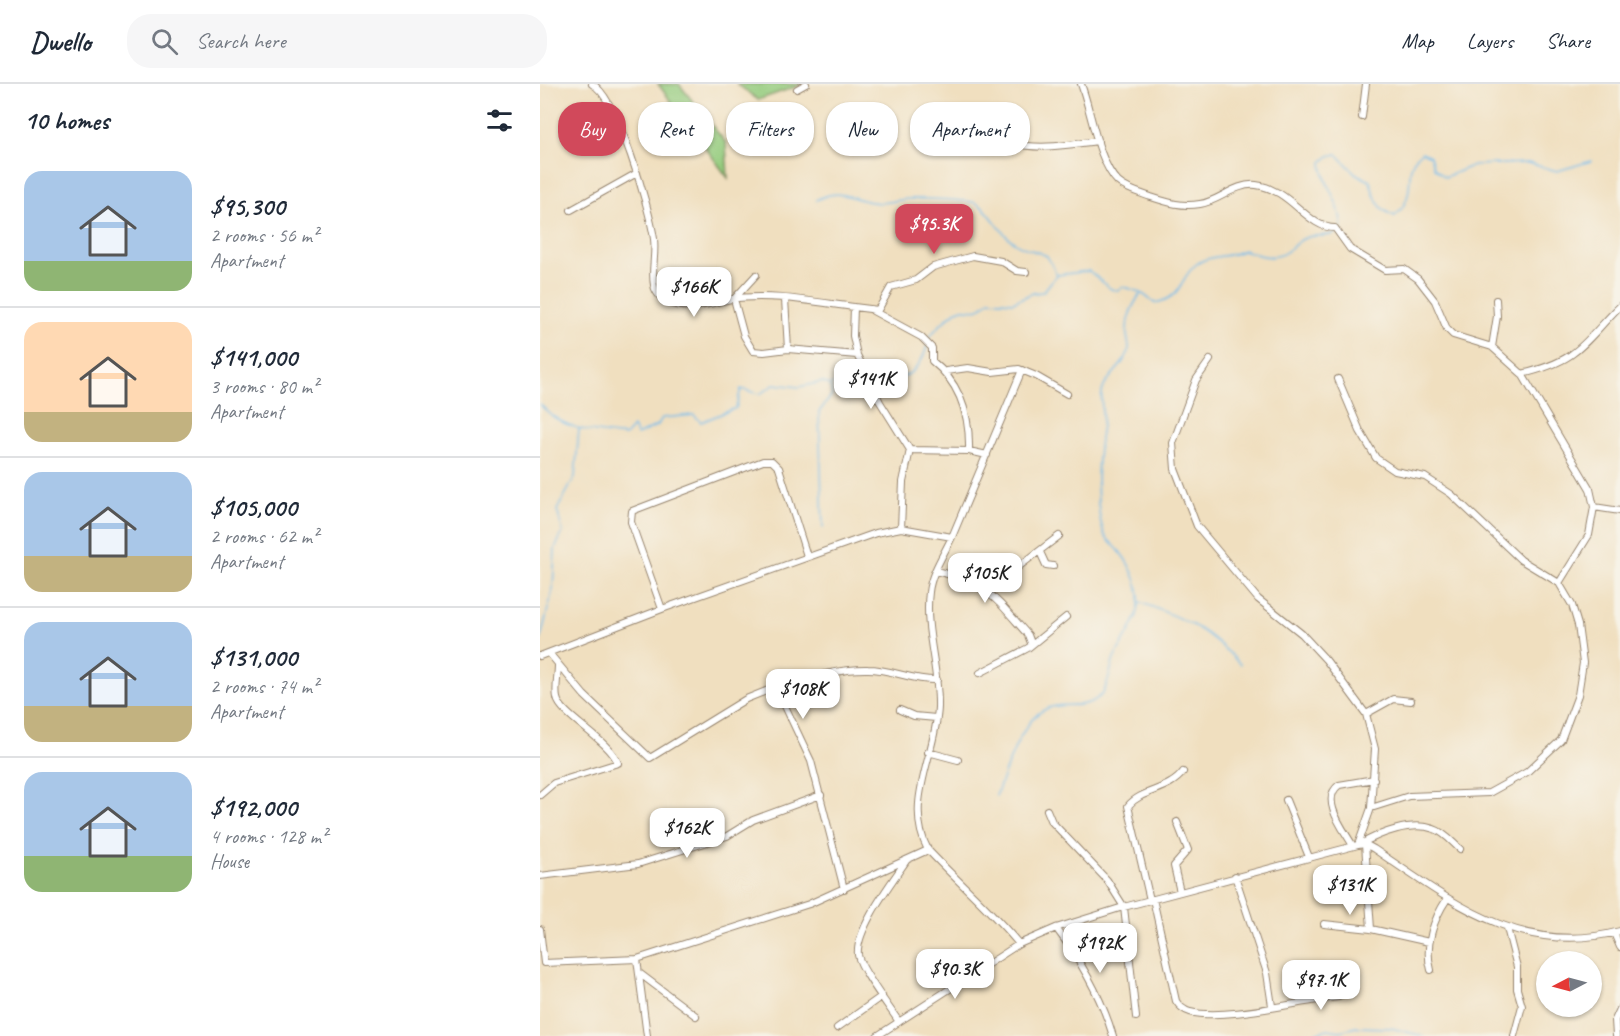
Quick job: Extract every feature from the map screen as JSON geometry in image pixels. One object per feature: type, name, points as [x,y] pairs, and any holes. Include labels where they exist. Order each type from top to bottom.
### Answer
[{"type":"street","points":[[592,84],[605,96],[637,173],[654,238],[653,282],[658,295],[676,306],[700,306],[734,299],[785,299],[871,310],[921,337],[932,348],[932,362],[946,371],[965,412],[969,451]]},
{"type":"street","points":[[797,89],[806,84]]},
{"type":"street","points":[[1362,117],[1366,84]]},
{"type":"street","points":[[1081,85],[1098,141],[1116,180],[1132,190],[1185,206],[1204,204],[1232,190],[1258,185],[1277,191],[1291,200],[1319,225],[1335,228],[1350,249],[1382,268],[1404,269],[1418,279],[1435,301],[1447,329],[1453,335],[1492,347],[1522,374],[1551,426],[1586,480],[1594,507],[1589,535],[1559,583]]},
{"type":"street","points":[[1030,145],[1098,141]]},
{"type":"street","points":[[571,210],[637,173]]},
{"type":"street","points":[[871,310],[880,308],[891,287],[916,280],[933,267],[966,257],[1001,261],[1026,272]]},
{"type":"street","points":[[734,299],[756,275]]},
{"type":"street","points":[[734,299],[744,336],[753,351],[788,349],[857,355]]},
{"type":"street","points":[[785,299],[788,349]]},
{"type":"street","points":[[1492,347],[1497,316],[1496,300]]},
{"type":"street","points":[[1522,374],[1551,367],[1569,358],[1592,339],[1602,323],[1620,306]]},
{"type":"street","points":[[854,307],[853,336],[857,355],[880,402],[910,450],[903,482],[901,528]]},
{"type":"street","points":[[1210,360],[1193,387],[1172,453],[1175,469],[1195,521],[1258,599],[1302,634],[1326,660],[1366,714],[1375,749],[1374,779],[1371,808],[1359,845],[1371,929]]},
{"type":"street","points":[[946,371],[968,368],[992,372],[1004,369],[1022,370],[1067,394]]},
{"type":"street","points":[[1019,944],[995,915],[957,882],[928,850],[917,820],[936,718],[937,680],[928,593],[1022,370]]},
{"type":"street","points":[[1338,379],[1360,431],[1376,458],[1395,471],[1425,477],[1451,494],[1521,560],[1559,583],[1572,605],[1578,625],[1582,663],[1578,695],[1561,740],[1527,772],[1489,793],[1465,796],[1418,795],[1392,799],[1371,808]]},
{"type":"street","points":[[910,450],[969,451],[987,455]]},
{"type":"street","points":[[662,609],[631,522],[632,511],[763,461],[772,461],[779,468],[807,556]]},
{"type":"street","points":[[1594,507],[1620,511]]},
{"type":"street","points":[[540,656],[662,609],[876,533],[901,528],[952,537]]},
{"type":"street","points":[[988,590],[1059,536]]},
{"type":"street","points":[[1040,552],[1046,565],[1053,566]]},
{"type":"street","points":[[936,571],[956,575],[988,590],[1028,635],[1031,643]]},
{"type":"street","points":[[980,674],[1031,643],[1066,616]]},
{"type":"street","points":[[549,653],[591,703],[650,758],[746,699],[776,687],[866,668],[895,672],[921,681],[937,680]]},
{"type":"street","points":[[540,795],[554,783],[618,763],[603,743],[558,702],[558,665]]},
{"type":"street","points":[[776,687],[811,761],[844,889]]},
{"type":"street","points":[[1366,714],[1393,699],[1411,701]]},
{"type":"street","points":[[900,710],[914,716],[936,718]]},
{"type":"street","points":[[928,752],[958,760]]},
{"type":"street","points":[[1183,772],[1170,784],[1136,799],[1128,806],[1172,986],[1180,1006],[1190,1012],[1248,1011],[1339,997]]},
{"type":"street","points":[[1374,779],[1339,785],[1333,794],[1334,813],[1359,845],[1447,899],[1474,914],[1508,928],[1542,936],[1579,939],[1617,932],[1620,947]]},
{"type":"street","points":[[540,876],[638,864],[727,836],[753,820],[821,795]]},
{"type":"street","points":[[1286,800],[1309,856]]},
{"type":"street","points":[[1047,810],[1052,822],[1107,880],[1124,907],[1136,1017]]},
{"type":"street","points":[[1177,822],[1188,850],[1173,866],[1180,892]]},
{"type":"street","points":[[878,1036],[1019,944],[1056,928],[1235,876],[1359,845],[1382,833],[1427,827],[1436,829],[1460,849]]},
{"type":"street","points":[[540,929],[542,963],[638,959],[783,914],[928,850]]},
{"type":"street","points":[[899,1022],[858,956],[860,941],[878,905],[907,860]]},
{"type":"street","points":[[1235,876],[1267,973],[1272,1006]]},
{"type":"street","points":[[1431,970],[1429,942],[1440,910],[1447,899]]},
{"type":"street","points":[[1324,924],[1371,929],[1429,942]]},
{"type":"street","points":[[1056,928],[1075,952],[1094,987],[1113,1036]]},
{"type":"street","points":[[1508,928],[1517,967],[1517,989],[1522,1006],[1514,1036]]},
{"type":"street","points":[[638,959],[647,1036]]},
{"type":"street","points":[[639,973],[696,1016]]},
{"type":"street","points":[[837,1028],[882,996]]},
{"type":"street","points":[[1616,1036],[1615,1020],[1620,1009]]},
{"type":"green space","points":[[658,84],[679,84],[693,102],[671,102]]},
{"type":"green space","points":[[737,84],[804,84],[758,100]]},
{"type":"green space","points":[[714,128],[726,143],[728,178],[712,156],[714,156]]},
{"type":"waterway","points":[[1341,229],[1339,211],[1323,171],[1322,162],[1329,156],[1337,154],[1355,173],[1370,181],[1378,203],[1385,211],[1395,216],[1407,198],[1412,165],[1415,158],[1422,152],[1430,156],[1434,168],[1445,177],[1474,165],[1528,163],[1557,171],[1591,161]]},
{"type":"waterway","points":[[816,200],[838,194],[877,203],[913,199],[976,203],[986,211],[1008,238],[1047,256],[1057,275],[1089,271],[1111,289],[1118,291],[1123,287],[1132,289],[1154,303],[1171,297],[1187,274],[1203,260],[1244,250],[1270,257],[1281,255],[1305,238],[1337,232]]},
{"type":"waterway","points":[[928,341],[932,333],[960,309],[977,310],[990,300],[1013,302],[1033,293],[1043,292],[1056,276]]},
{"type":"waterway","points":[[996,796],[1015,748],[1036,716],[1049,708],[1090,702],[1103,693],[1114,659],[1138,611],[1138,587],[1132,572],[1118,549],[1103,531],[1098,506],[1097,478],[1102,393],[1109,378],[1128,354],[1129,317],[1141,293]]},
{"type":"waterway","points":[[873,381],[892,380],[908,375],[919,364],[927,346]]},
{"type":"waterway","points":[[540,404],[557,419],[578,428],[625,436],[633,427],[637,435],[658,425],[662,418],[694,415],[701,422],[736,408],[741,389],[760,394],[775,384],[799,387],[822,382],[830,385],[843,380],[868,381]]},
{"type":"waterway","points":[[823,528],[819,412],[832,395],[830,385]]},
{"type":"waterway","points":[[540,641],[553,589],[555,548],[563,532],[557,510],[575,477],[579,429]]},
{"type":"waterway","points":[[1140,602],[1194,626],[1216,641],[1240,664]]},
{"type":"waterway","points":[[1306,1036],[1328,1029],[1340,1031],[1356,1027],[1391,1028],[1423,1036]]}]
